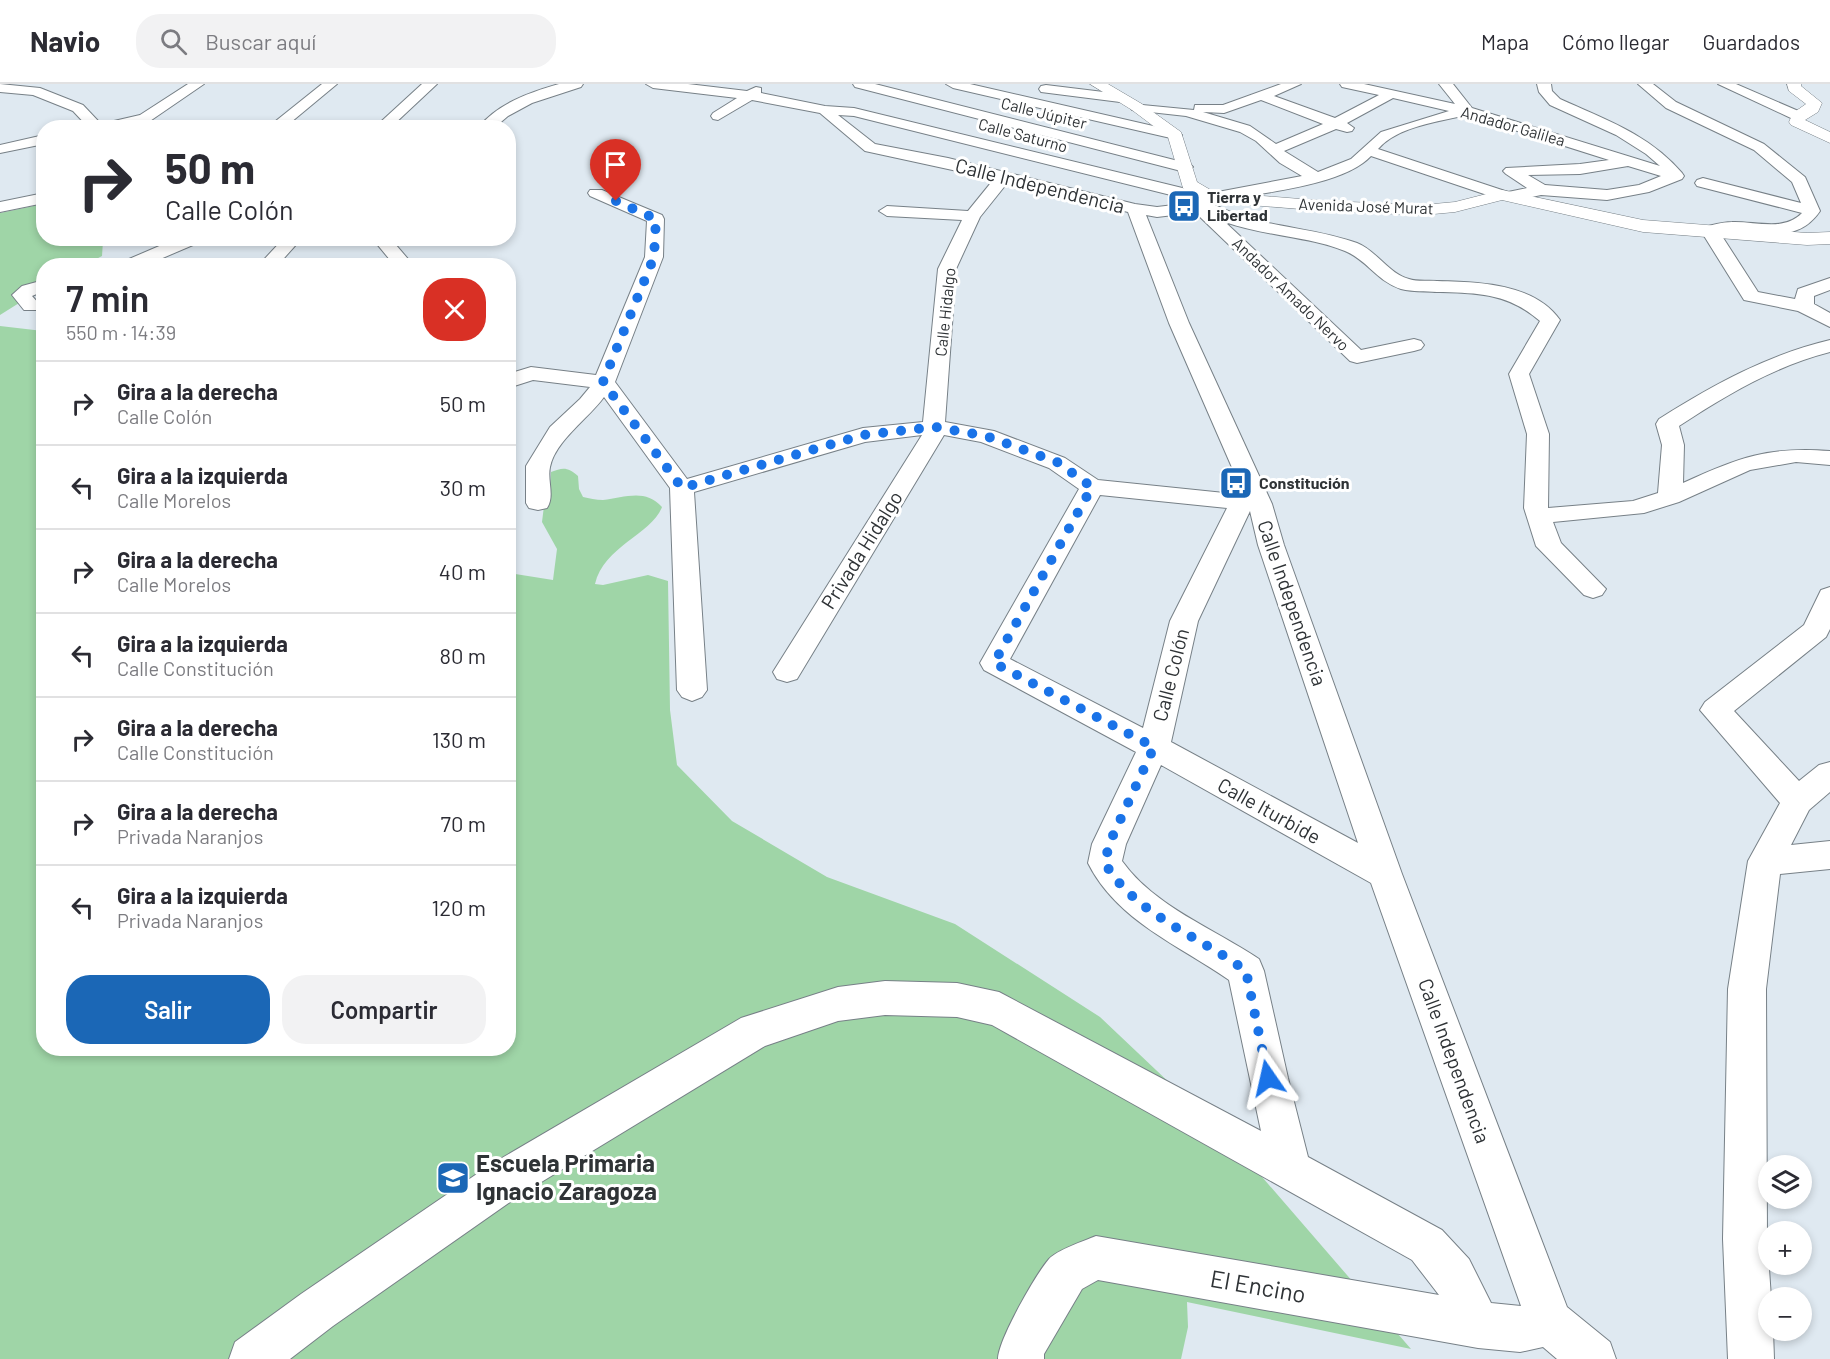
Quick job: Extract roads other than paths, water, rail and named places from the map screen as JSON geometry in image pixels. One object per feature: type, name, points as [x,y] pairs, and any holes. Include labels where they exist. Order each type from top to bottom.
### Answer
[{"type":"street","points":[[0,87],[4,84]]},
{"type":"street","points":[[173,84],[191,88]]},
{"type":"street","points":[[284,120],[330,84]]},
{"type":"street","points":[[390,120],[430,84]]},
{"type":"street","points":[[492,120],[496,116],[558,88],[576,84]]},
{"type":"street","points":[[652,84],[749,95],[825,110]]},
{"type":"street","points":[[718,116],[770,84]]},
{"type":"street","name":"Calle Júpiter","points":[[860,84],[1185,167]]},
{"type":"street","points":[[952,84],[1175,135]]},
{"type":"street","points":[[1036,87],[1108,91],[1210,110],[1239,104],[1294,84]]},
{"type":"street","name":"Andador Galilea","points":[[1347,84],[1467,111],[1676,176]]},
{"type":"street","points":[[1135,209],[1158,212],[1207,202],[1314,177],[1356,162],[1369,139],[1467,111],[1446,84]]},
{"type":"street","points":[[1259,95],[1508,195],[1541,190],[1607,195],[1643,189],[1676,176],[1666,162],[1644,144],[1555,102],[1546,92],[1544,84]]},
{"type":"street","points":[[1646,84],[1671,105],[1759,147],[1799,180],[1812,211]]},
{"type":"street","points":[[1725,84],[1798,116],[1813,109],[1814,103],[1794,88],[1794,84]]},
{"type":"street","points":[[0,87],[35,92],[78,108],[89,120]]},
{"type":"street","points":[[137,120],[145,118],[191,88]]},
{"type":"street","points":[[1108,91],[1137,107],[1175,135]]},
{"type":"street","points":[[1273,150],[1335,124],[1391,94]]},
{"type":"street","points":[[1137,107],[1187,112],[1216,119],[1262,138],[1273,150],[1314,177]]},
{"type":"street","name":"Calle Independencia","points":[[825,110],[870,148],[948,163],[1135,209],[1251,503],[1271,545],[1384,874],[1550,1323],[1593,1359]]},
{"type":"street","name":"Calle Saturno","points":[[825,110],[854,112],[905,123],[1207,202]]},
{"type":"street","points":[[1798,116],[1797,122],[1830,138]]},
{"type":"street","points":[[1074,139],[1113,122]]},
{"type":"street","name":"Avenida José Murat","points":[[1175,135],[1189,184],[1202,194],[1207,202],[1423,210],[1455,207],[1508,195],[1643,226],[1807,239],[1830,238]]},
{"type":"street","points":[[0,149],[36,141]]},
{"type":"street","points":[[1541,190],[1511,171],[1580,169],[1629,161]]},
{"type":"street","name":"Calle Hidalgo","points":[[935,427],[947,269],[972,216],[1004,177]]},
{"type":"street","points":[[1703,183],[1812,211]]},
{"type":"street","points":[[538,503],[538,466],[558,432],[588,404],[603,382],[654,257],[656,219],[596,193]]},
{"type":"street","points":[[0,207],[36,200]]},
{"type":"street","points":[[1207,202],[1223,215],[1352,247],[1371,257],[1378,268],[1391,278],[1408,285],[1491,291],[1527,301],[1550,320],[1519,374],[1538,434],[1536,508],[1550,546],[1593,589]]},
{"type":"street","name":"Andador Amado Nervo","points":[[1207,202],[1357,357],[1414,345]]},
{"type":"street","points":[[886,211],[972,216]]},
{"type":"street","points":[[1812,211],[1801,224],[1792,226],[1775,229],[1720,227],[1710,231],[1751,296],[1804,306],[1830,321]]},
{"type":"street","points":[[147,258],[175,246]]},
{"type":"street","points":[[275,258],[286,246]]},
{"type":"street","points":[[387,246],[398,258]]},
{"type":"street","points":[[1804,306],[1805,292],[1830,284]]},
{"type":"street","points":[[31,306],[21,295],[36,288]]},
{"type":"street","points":[[1670,497],[1673,445],[1667,424],[1713,393],[1800,352],[1830,346]]},
{"type":"street","points":[[516,379],[531,373],[603,382],[682,488],[692,690]]},
{"type":"street","points":[[682,488],[863,435],[935,427],[986,436],[1057,462],[1092,487],[1251,503]]},
{"type":"street","name":"Privada Hidalgo","points":[[787,672],[933,437],[935,427]]},
{"type":"street","points":[[1539,516],[1635,508],[1670,497],[1744,464],[1796,455],[1830,458]]},
{"type":"street","name":"Calle Iturbide","points":[[1092,487],[994,663],[1154,747],[1384,874]]},
{"type":"street","name":"Calle Colón","points":[[1251,503],[1184,621],[1154,747],[1109,844],[1105,863],[1114,879],[1139,903],[1228,957],[1246,971],[1268,1078],[1291,1170]]},
{"type":"street","points":[[1798,801],[1715,710],[1816,630],[1830,596]]},
{"type":"street","points":[[1751,1359],[1745,1239],[1747,989],[1765,861],[1798,801],[1830,774]]},
{"type":"street","points":[[1765,861],[1830,855]]},
{"type":"street","points":[[252,1359],[317,1310],[505,1180],[754,1031],[838,1004],[885,998],[957,1000],[999,1009],[1291,1170],[1427,1245],[1453,1275],[1478,1325]]},
{"type":"street","name":"El Encino","points":[[1020,1359],[1021,1348],[1066,1273],[1096,1258],[1478,1325],[1520,1329],[1550,1323]]},
{"type":"place","name":"Tierra y Libertad","points":[[1184,206]]},
{"type":"place","name":"Constitución","points":[[1236,483]]},
{"type":"place","name":"Escuela Primaria Ignacio Zaragoza","points":[[453,1178]]}]
